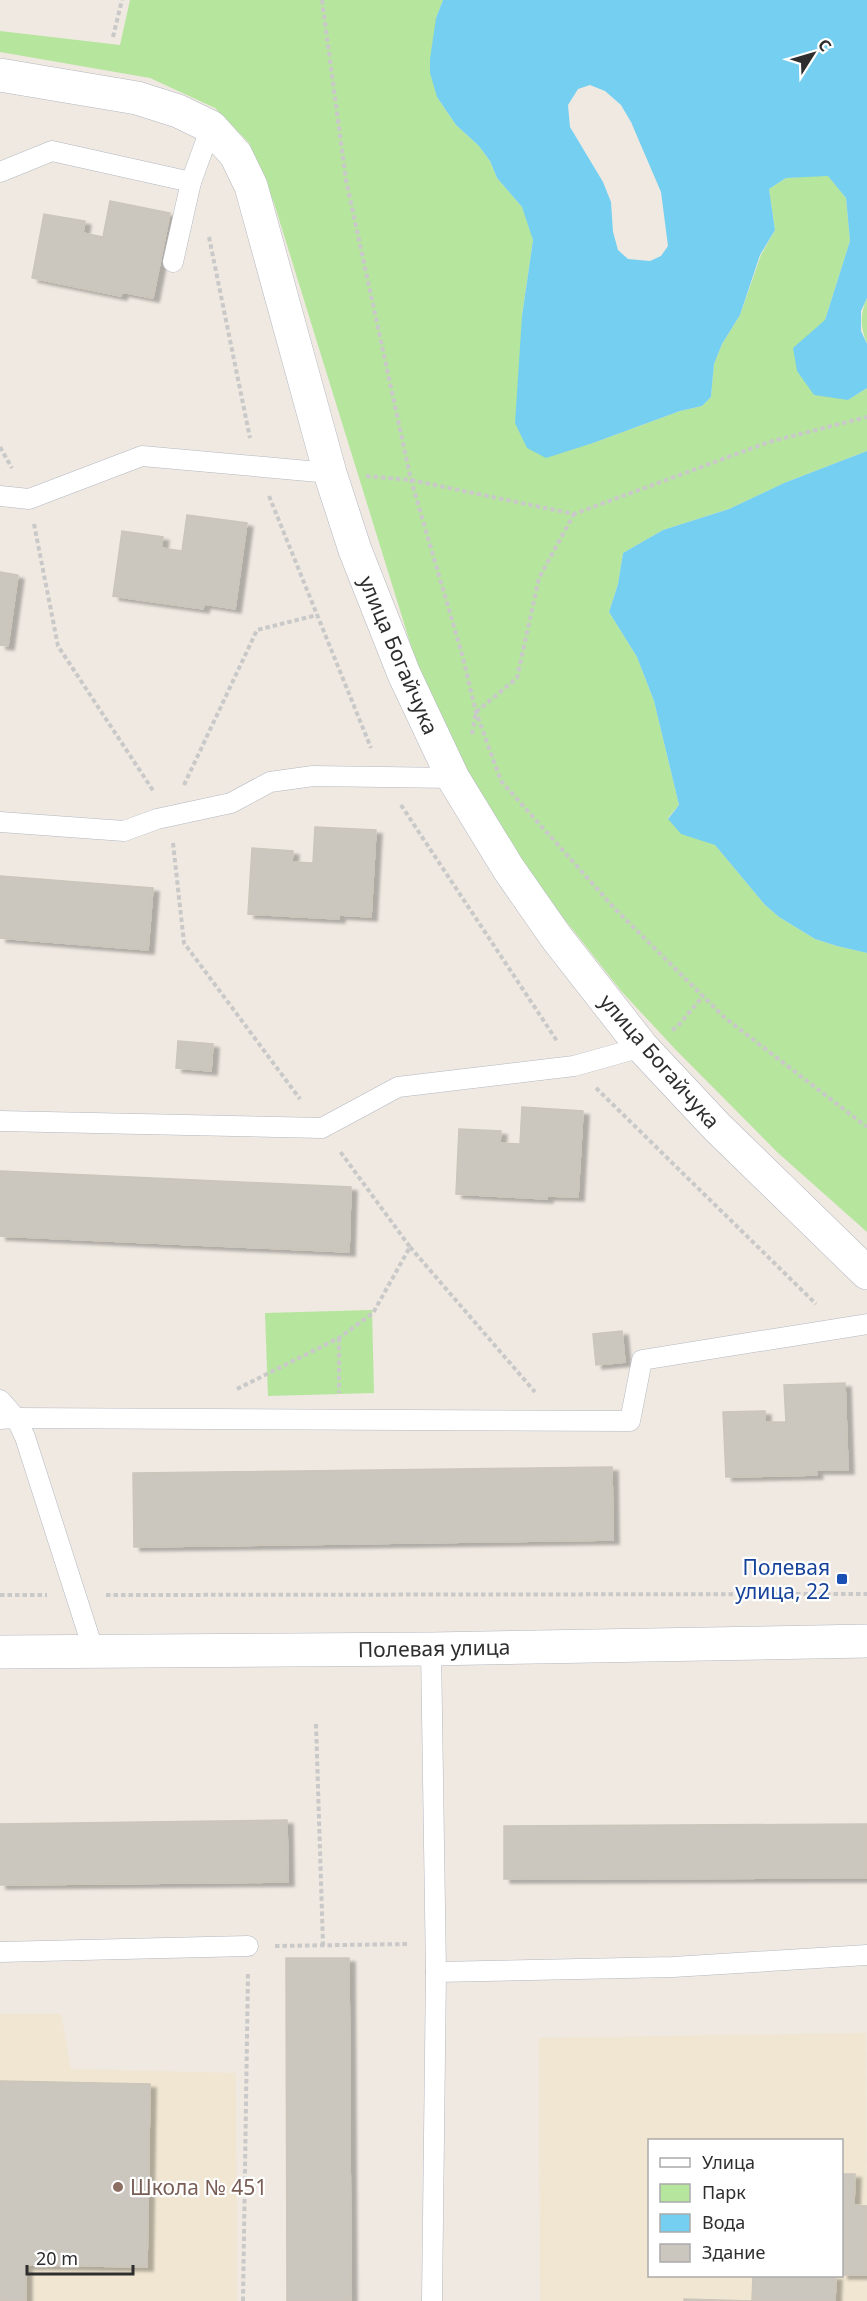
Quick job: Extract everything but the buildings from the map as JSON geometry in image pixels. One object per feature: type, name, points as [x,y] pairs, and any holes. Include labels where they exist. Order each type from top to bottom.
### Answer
[{"type":"street","name":"улица Богайчука","points":[[0,75],[137,98],[178,111],[211,127],[236,155],[251,186],[330,473],[355,550],[392,643],[453,778],[508,868],[556,937],[642,1047],[717,1127],[867,1273]]},
{"type":"street","name":"Полевая улица","points":[[0,1653],[431,1649],[867,1641]]},
{"type":"lane","points":[[173,262],[191,182],[211,127]]},
{"type":"lane","points":[[0,172],[52,151],[191,182]]},
{"type":"lane","points":[[0,496],[29,499],[142,456],[330,473]]},
{"type":"lane","points":[[0,822],[124,831],[170,816],[231,803],[270,782],[313,776],[453,778]]},
{"type":"lane","points":[[0,1121],[322,1128],[398,1087],[574,1066],[642,1047]]},
{"type":"lane","points":[[8,1419],[630,1421],[642,1360],[867,1324]]},
{"type":"lane","points":[[0,1400],[8,1419],[24,1437],[94,1652]]},
{"type":"lane","points":[[431,1649],[436,1943],[432,2301]]},
{"type":"lane","points":[[0,1952],[248,1946]]},
{"type":"lane","points":[[436,1972],[673,1967],[867,1955]]},
{"type":"path","points":[[113,37],[122,0]]},
{"type":"path","points":[[322,0],[346,180],[411,480],[462,654],[476,712],[501,781],[616,910],[725,1018],[867,1127]]},
{"type":"path","points":[[411,480],[574,514],[769,442],[867,417]]},
{"type":"path","points":[[453,778],[467,761],[476,712],[517,678],[539,578],[574,514]]},
{"type":"path","points":[[170,816],[257,630],[318,615]]},
{"type":"path","points":[[642,1047],[677,1027],[703,996]]},
{"type":"path","points":[[322,1128],[410,1247],[560,1421]]},
{"type":"path","points":[[228,1394],[339,1338],[373,1313],[410,1247]]},
{"type":"path","points":[[339,1338],[339,1420]]},
{"type":"path","points":[[0,1595],[867,1594]]},
{"type":"path","points":[[316,1724],[323,1945]]},
{"type":"path","points":[[243,2301],[248,1946],[436,1943]]},
{"type":"shaded area","name":"Школа № 451","points":[[0,2014],[61,2014],[71,2069],[236,2073],[237,2301],[0,2301]]},
{"type":"shaded area","points":[[866,2033],[867,2301],[540,2301],[539,2038]]},
{"type":"green space","points":[[130,0],[443,0],[436,18],[437,97],[456,125],[479,146],[490,161],[497,178],[522,207],[529,221],[533,240],[522,316],[570,449],[593,443],[680,411],[702,406],[711,397],[714,364],[722,344],[740,315],[761,255],[775,230],[769,189],[786,178],[828,175],[846,198],[850,241],[825,320],[848,400],[867,388],[867,451],[784,483],[729,509],[663,530],[623,553],[618,584],[609,612],[637,657],[654,701],[679,805],[668,818],[715,845],[765,905],[779,917],[815,939],[867,953],[867,1232],[777,1152],[622,992],[498,835],[429,704],[274,203],[249,143],[215,108],[150,78],[0,52],[0,31],[120,45]]},
{"type":"green space","points":[[867,298],[867,344],[862,321]]},
{"type":"green space","points":[[372,1310],[374,1393],[268,1396],[265,1313]]},
{"type":"water","points":[[443,0],[867,0],[867,298],[861,311],[861,331],[867,344],[867,388],[848,400],[814,395],[797,371],[793,348],[825,320],[850,241],[846,198],[828,176],[786,178],[769,189],[775,230],[760,255],[740,315],[722,344],[714,364],[711,397],[702,406],[680,411],[546,458],[527,448],[515,423],[522,316],[533,240],[522,207],[497,178],[490,161],[479,146],[456,125],[437,97],[430,73],[436,18]],"holes":[[[590,85],[605,91],[621,105],[631,122],[661,192],[668,246],[661,256],[650,261],[628,259],[618,250],[613,232],[611,202],[603,182],[570,127],[568,105],[578,89]]]},
{"type":"water","points":[[867,451],[867,953],[815,939],[779,917],[765,905],[715,845],[681,834],[668,819],[679,805],[654,701],[637,657],[609,612],[618,584],[623,553],[663,530],[729,509],[784,483]]},
{"type":"place","name":"Полевая улица, 22","points":[[842,1579]]},
{"type":"place","name":"Школа № 451","points":[[118,2187]]}]
